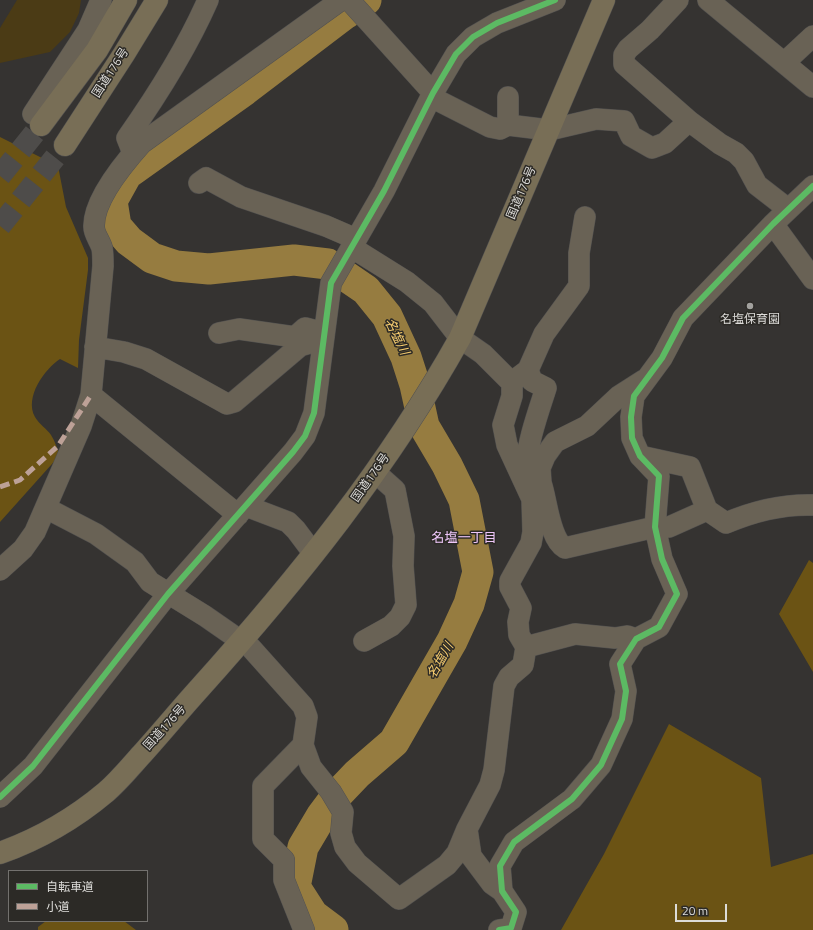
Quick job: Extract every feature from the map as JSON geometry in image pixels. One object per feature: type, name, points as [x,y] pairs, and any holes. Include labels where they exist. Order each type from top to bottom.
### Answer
[{"type":"highway","name":"国道176号","points":[[37,119],[97,50],[126,0]]},
{"type":"highway","name":"国道176号","points":[[65,145],[157,0]]},
{"type":"highway","name":"国道176号","points":[[0,853],[32,841],[45,834],[82,811],[107,791],[242,640],[314,554],[376,473],[435,383],[460,338],[604,0]]},
{"type":"street","points":[[37,119],[88,30],[101,0]]},
{"type":"street","points":[[133,153],[126,138],[155,99],[193,35],[208,0]]},
{"type":"street","points":[[0,797],[33,766],[168,594],[293,452],[304,436],[314,413],[331,283],[384,191],[432,95],[456,54],[473,37],[497,23],[555,0]]},
{"type":"street","points":[[678,0],[650,30],[628,49],[624,55],[624,64],[689,121],[720,144],[736,153],[744,161],[757,185],[788,209]]},
{"type":"street","points":[[708,0],[813,86]]},
{"type":"street","points":[[0,570],[23,549],[35,532],[81,426],[91,395],[103,266],[102,250],[94,228],[98,210],[107,188],[119,169],[142,143],[339,1],[432,95],[490,127],[500,129],[508,125],[549,130],[596,119],[624,121],[631,136],[652,148],[665,143],[689,121]]},
{"type":"street","points":[[785,62],[813,36]]},
{"type":"street","points":[[508,97],[508,125]]},
{"type":"street","points":[[46,508],[96,534],[135,562],[150,582],[242,640],[304,706],[307,717],[303,745],[311,767],[331,792],[342,812],[341,833],[345,847],[357,863],[399,899],[447,865],[457,853],[467,829],[490,785],[494,770],[504,686],[509,677],[523,666],[526,647],[519,635],[518,622],[521,608],[510,587],[510,581],[531,543],[533,532],[532,499],[507,445],[503,425],[512,396],[512,383],[483,354],[460,338],[433,303],[407,282],[350,248],[326,226],[241,197],[206,178],[199,183]]},
{"type":"street","points":[[502,891],[500,866],[514,842],[572,800],[601,765],[622,719],[626,691],[620,664],[636,639],[659,627],[676,594],[662,559],[655,528],[659,476],[640,456],[632,438],[631,418],[634,396],[662,358],[683,318],[773,224],[813,186]]},
{"type":"street","points":[[512,383],[528,370],[544,334],[579,286],[579,253],[585,216]]},
{"type":"street","points":[[773,224],[810,272]]},
{"type":"street","points":[[219,333],[239,329],[294,337],[305,328],[324,338]]},
{"type":"street","points":[[95,347],[124,352],[146,359],[227,404],[234,402],[300,346],[324,338]]},
{"type":"street","points":[[528,370],[532,381],[546,388],[530,442],[528,462],[541,483]]},
{"type":"street","points":[[648,378],[619,396],[587,426],[555,442],[545,456],[540,468],[541,483],[548,516],[560,545],[565,548],[655,528],[669,527],[706,510]]},
{"type":"street","points":[[91,395],[242,510],[288,522],[314,554]]},
{"type":"street","points":[[640,456],[690,466],[706,510],[726,523],[747,514],[774,507],[797,504],[813,505]]},
{"type":"street","points":[[364,641],[392,626],[406,605],[403,566],[404,536],[395,490],[376,473]]},
{"type":"street","points":[[526,647],[575,634],[615,638],[627,636],[636,639]]},
{"type":"street","points":[[303,745],[263,786],[263,839],[284,860],[284,880],[304,930]]},
{"type":"street","points":[[467,829],[471,856],[492,884],[502,891],[516,912],[511,928],[499,930]]},
{"type":"shaded area","points":[[17,0],[81,0],[79,13],[70,32],[50,52],[0,63],[0,28]]},
{"type":"shaded area","points":[[0,137],[58,166],[66,207],[88,258],[88,270],[79,340],[78,368],[60,359],[48,369],[43,376],[34,392],[32,401],[32,409],[35,417],[51,435],[60,455],[0,522]]},
{"type":"shaded area","points":[[809,560],[813,563],[813,672],[779,614]]},
{"type":"shaded area","points":[[669,724],[761,778],[771,867],[813,854],[813,930],[561,930],[604,854]]},
{"type":"shaded area","points":[[45,922],[125,922],[136,930],[38,930],[38,927]]},
{"type":"waterway","name":"名塩川","points":[[333,930],[313,915],[295,887],[303,847],[322,815],[337,795],[357,774],[394,742],[452,641],[469,604],[478,572],[464,500],[447,465],[424,426],[415,385],[406,357],[387,316],[366,290],[328,264],[294,260],[209,269],[176,266],[152,258],[129,241],[116,226],[112,201],[127,174],[245,90],[345,14],[366,0]]},
{"type":"tunnel","points":[[0,176],[41,125]]},
{"type":"tunnel","points":[[0,226],[65,145]]},
{"type":"marked path","points":[[0,487],[20,480],[58,446],[91,395]]},
{"type":"cycle path","points":[[0,797],[33,766],[168,594],[293,452],[305,436],[314,413],[331,283],[384,191],[433,93],[456,54],[473,37],[497,23],[555,0]]},
{"type":"cycle path","points":[[499,930],[511,928],[516,912],[502,891],[500,866],[514,842],[572,799],[601,765],[622,719],[626,691],[620,664],[636,639],[659,627],[677,594],[662,559],[655,527],[659,476],[640,456],[632,438],[631,417],[634,396],[662,358],[683,318],[773,224],[813,186]]},
{"type":"place","name":"名塩保育園","points":[[750,306]]},
{"type":"district","name":"名塩一丁目","points":[[464,539]]}]
